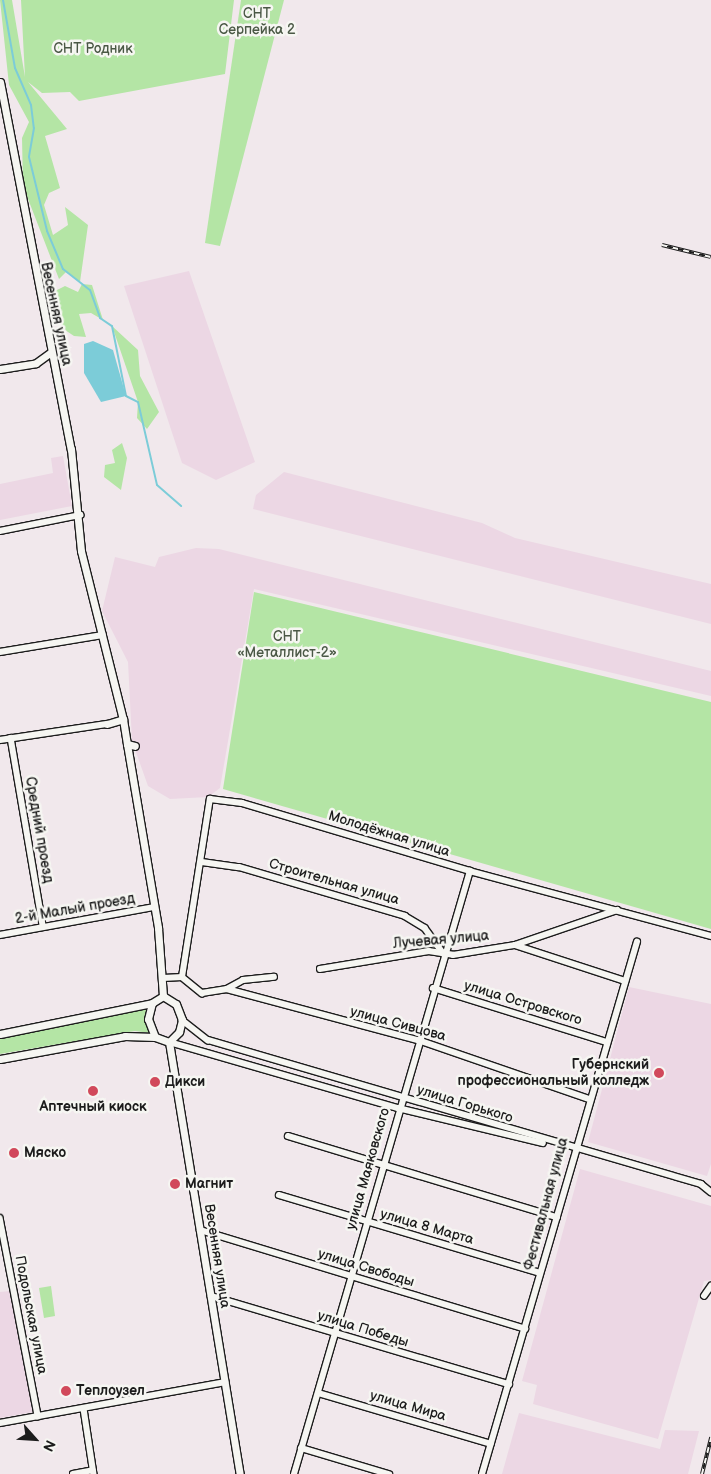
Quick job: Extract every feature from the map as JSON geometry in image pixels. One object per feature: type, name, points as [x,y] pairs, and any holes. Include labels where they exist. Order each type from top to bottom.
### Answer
[{"type":"street","name":"Весенняя улица","points":[[0,82],[50,353],[71,449],[80,515],[81,551],[123,719],[154,907],[163,978],[163,996]]},
{"type":"street","points":[[0,369],[36,363],[50,353]]},
{"type":"street","points":[[0,531],[80,515]]},
{"type":"street","points":[[0,652],[103,634]]},
{"type":"street","points":[[0,740],[107,724],[123,719]]},
{"type":"street","name":"Средний проезд","points":[[11,738],[43,926]]},
{"type":"street","points":[[127,744],[135,746]]},
{"type":"street","name":"Молодёжная улица","points":[[202,862],[210,799],[242,803],[470,871],[560,896],[619,909],[711,936]]},
{"type":"street","points":[[182,977],[202,862]]},
{"type":"street","name":"Строительная улица","points":[[202,862],[239,867],[405,916],[425,928],[443,953]]},
{"type":"street","name":"улица Маяковского","points":[[294,1474],[443,953],[470,871]]},
{"type":"street","name":"2-й Малый проезд","points":[[0,935],[154,907]]},
{"type":"street","name":"Лучевая улица","points":[[320,969],[429,951],[443,953],[515,945],[619,909]]},
{"type":"street","name":"Фестивальная улица","points":[[482,1474],[557,1217],[574,1149],[638,942]]},
{"type":"street","points":[[515,945],[625,981]]},
{"type":"street","points":[[163,978],[182,977],[202,993],[227,989],[243,980],[274,977]]},
{"type":"street","name":"улица Островского","points":[[433,988],[606,1042]]},
{"type":"street","name":"улица Сивцова","points":[[227,989],[418,1040],[589,1099]]},
{"type":"street","points":[[0,1034],[152,1003],[163,996],[176,1004],[182,1020],[179,1032],[170,1042],[155,1037],[125,1036],[0,1059]]},
{"type":"street","points":[[152,1003],[148,1019],[155,1037]]},
{"type":"street","name":"улица Горького","points":[[182,1020],[208,1040],[574,1149]]},
{"type":"street","name":"Весенняя улица","points":[[170,1042],[240,1474]]},
{"type":"street","name":"улица Горького","points":[[170,1042],[398,1108],[574,1149]]},
{"type":"street","points":[[288,1136],[557,1217]]},
{"type":"street","points":[[574,1149],[701,1184],[711,1192]]},
{"type":"street","name":"улица 8 Марта","points":[[279,1195],[540,1273]]},
{"type":"street","name":"Подольская улица","points":[[0,1218],[38,1416]]},
{"type":"street","name":"улица Свободы","points":[[200,1230],[525,1329]]},
{"type":"street","points":[[704,1296],[711,1286]]},
{"type":"street","name":"улица Победы","points":[[211,1296],[509,1384]]},
{"type":"street","points":[[0,1423],[225,1382]]},
{"type":"street","name":"улица Мира","points":[[318,1393],[491,1444]]},
{"type":"street","points":[[73,1474],[93,1472],[84,1409]]},
{"type":"street","points":[[301,1448],[389,1474]]},
{"type":"shaded area","points":[[189,271],[255,462],[216,480],[182,463],[124,286]]},
{"type":"shaded area","points":[[63,456],[72,506],[0,520],[0,484],[53,473],[51,458]]},
{"type":"shaded area","points":[[284,472],[482,523],[515,538],[711,584],[711,624],[253,509],[256,495]]},
{"type":"shaded area","points":[[196,548],[219,549],[711,671],[711,696],[254,589],[220,788],[208,797],[170,799],[148,786],[132,741],[128,662],[102,611],[115,557],[155,567],[159,557]]},
{"type":"shaded area","name":"Губернский профессиональный колледж","points":[[629,987],[711,1004],[711,1164],[707,1176],[588,1142]]},
{"type":"shaded area","points":[[580,1169],[711,1206],[711,1280],[704,1281],[658,1439],[533,1404],[537,1385],[522,1381]]},
{"type":"shaded area","points":[[10,1291],[33,1412],[0,1418],[0,1292]]},
{"type":"shaded area","points":[[519,1413],[660,1449],[665,1430],[699,1431],[688,1474],[502,1474]]},
{"type":"green space","name":"СНТ Родник","points":[[0,0],[12,0],[25,77],[21,0],[234,0],[225,74],[79,101],[70,92],[42,93],[28,82],[67,129],[45,136],[60,188],[49,193],[44,205],[53,235],[68,225],[65,207],[88,225],[80,282],[66,272],[59,279],[23,186],[22,138],[29,122],[9,85]]},
{"type":"green space","name":"СНТ Серпейка 2","points":[[241,0],[284,0],[220,246],[205,243]]},
{"type":"green space","points":[[82,284],[92,285],[103,320],[91,313],[79,314],[86,337],[74,336],[62,328],[55,291],[65,286],[78,292]]},
{"type":"green space","points":[[112,326],[138,350],[140,376],[159,412],[147,429],[137,418],[138,402]]},
{"type":"green space","points":[[122,443],[127,458],[121,490],[104,477],[105,465],[115,463],[112,450]]},
{"type":"green space","name":"СНТ «Металлист-2»","points":[[254,592],[711,702],[711,929],[223,789]]},
{"type":"green space","points":[[151,1006],[157,1034],[135,1031],[0,1054],[0,1038]]},
{"type":"green space","points":[[51,1286],[55,1316],[44,1318],[39,1288]]},
{"type":"water","points":[[93,341],[113,350],[126,396],[101,402],[84,373],[84,344]]},
{"type":"waterway","points":[[3,0],[15,68],[31,105],[34,128],[29,157],[47,231],[63,269],[90,290],[100,318],[112,326],[126,396],[138,402],[157,485],[181,506]]},
{"type":"railway","points":[[662,245],[711,257]]},
{"type":"railway","points":[[702,1474],[711,1437]]},
{"type":"place","name":"Губернский профессиональный колледж","points":[[659,1073]]},
{"type":"place","name":"Дикси","points":[[155,1082]]},
{"type":"place","name":"Аптечный киоск","points":[[93,1091]]},
{"type":"place","name":"Мяско","points":[[14,1153]]},
{"type":"place","name":"Магнит","points":[[175,1184]]},
{"type":"place","name":"Теплоузел","points":[[66,1391]]}]
